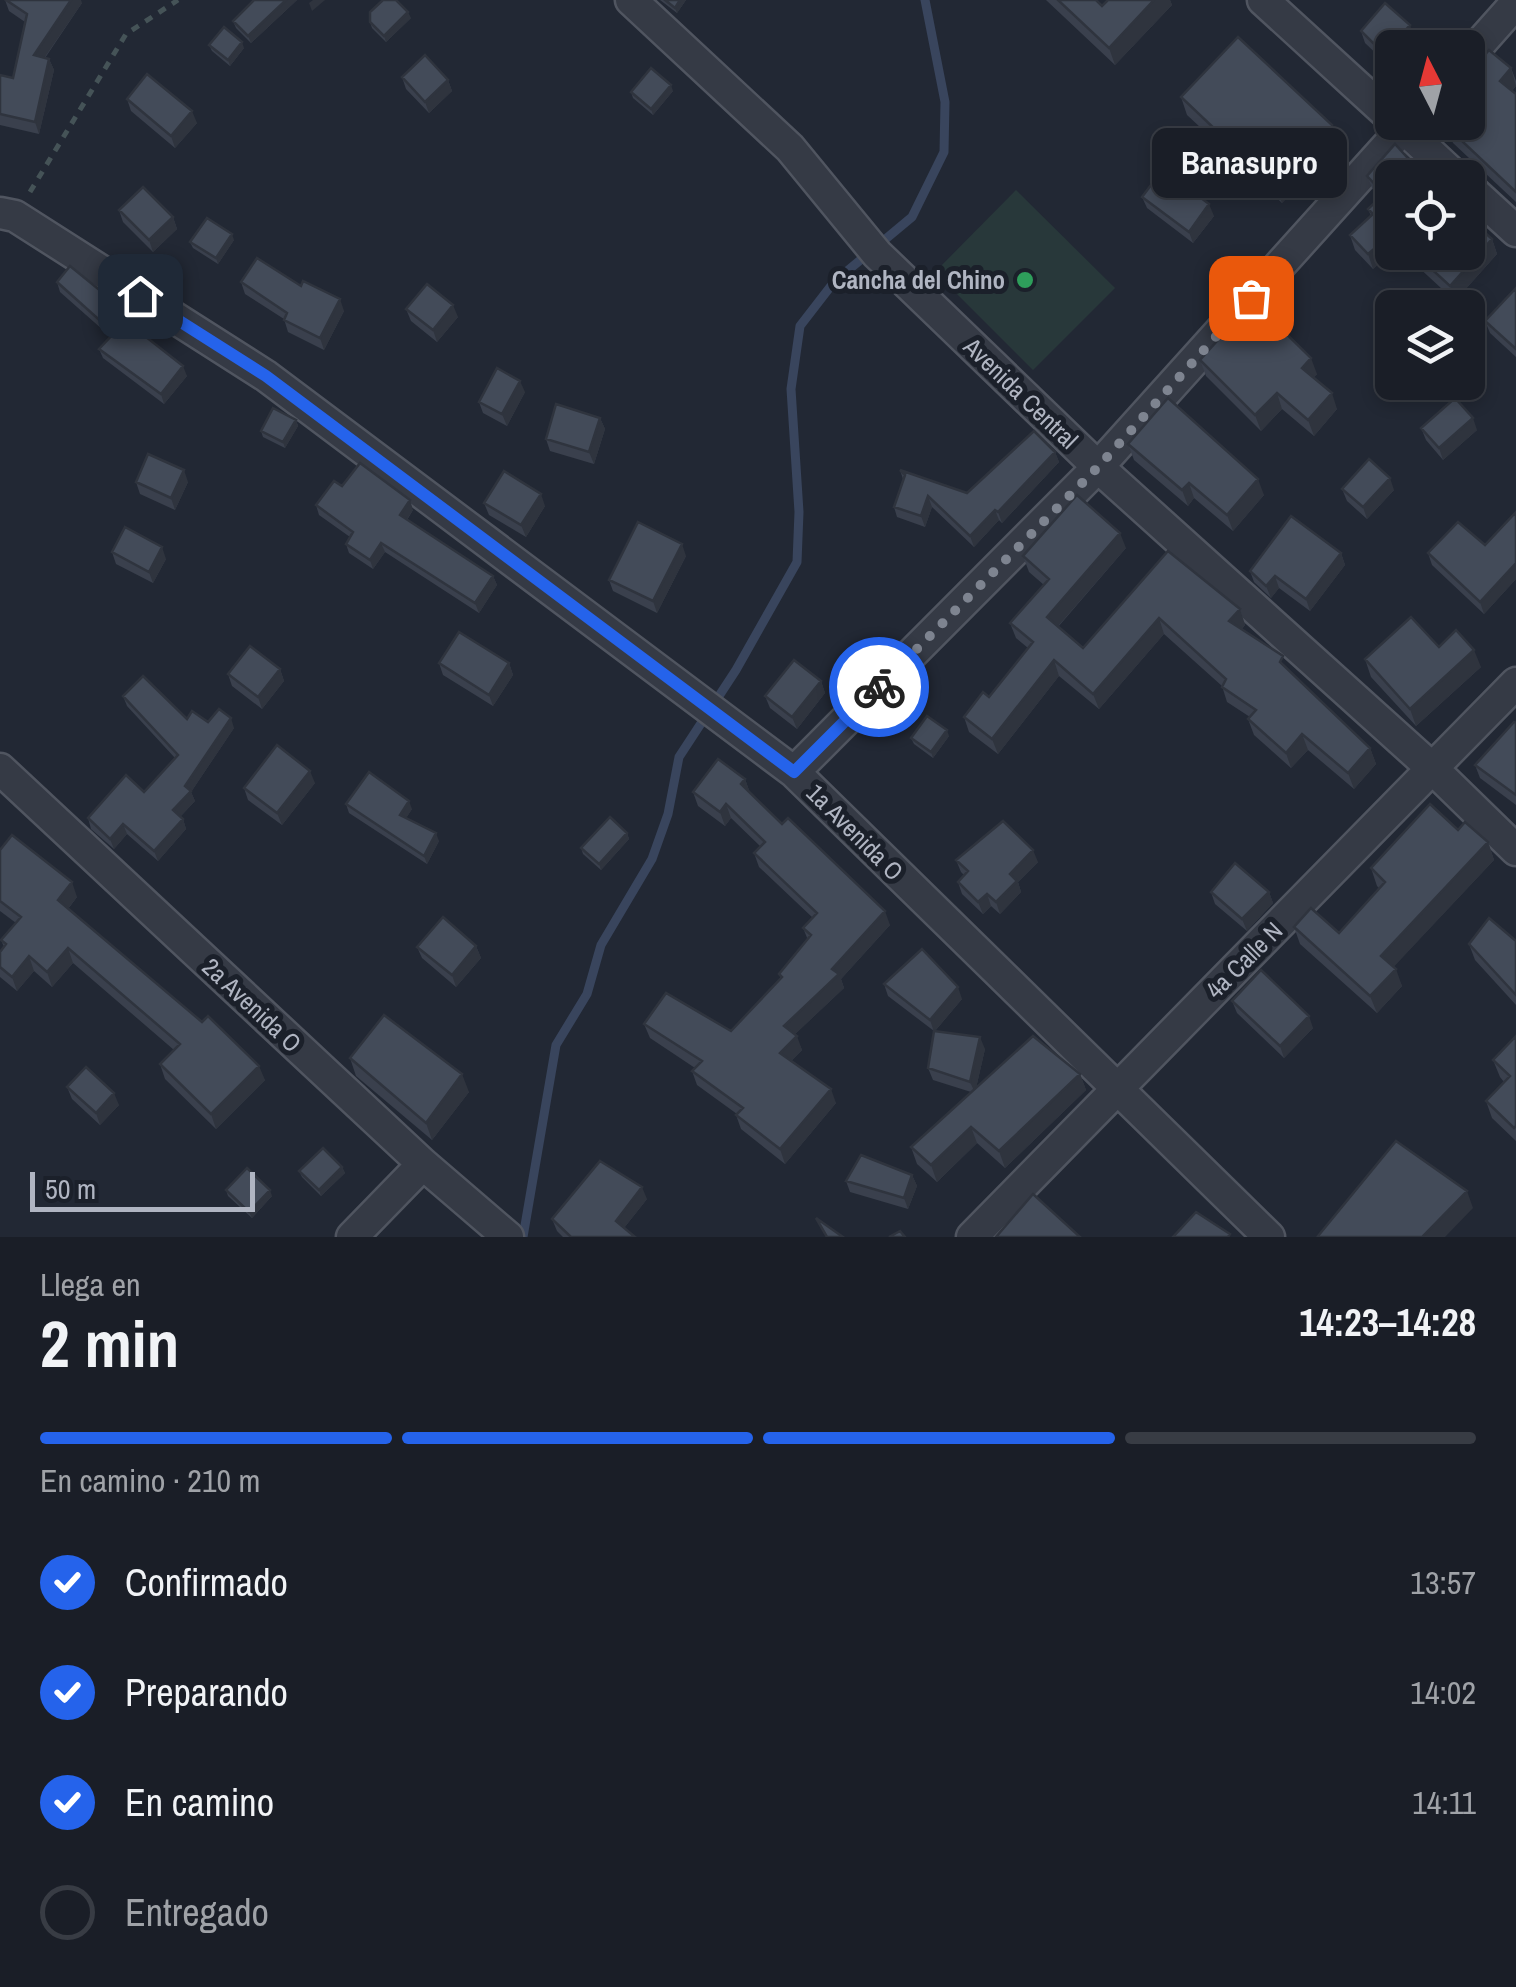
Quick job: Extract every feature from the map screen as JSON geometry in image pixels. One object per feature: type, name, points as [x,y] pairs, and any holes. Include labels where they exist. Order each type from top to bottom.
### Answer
[{"type":"street","name":"Avenida Central","points":[[631,0],[790,148],[877,254],[1098,467],[1434,770],[1516,850]]},
{"type":"street","points":[[1263,0],[1375,100]]},
{"type":"street","points":[[1485,38],[1516,3]]},
{"type":"street","points":[[794,772],[1098,467],[1386,140]]},
{"type":"street","points":[[1418,140],[1439,160]]},
{"type":"street","points":[[1485,203],[1516,232]]},
{"type":"street","name":"1a Avenida O","points":[[8,214],[266,376],[794,772],[1269,1237]]},
{"type":"street","name":"4a Calle N","points":[[972,1237],[1516,683]]},
{"type":"street","name":"2a Avenida O","points":[[0,770],[423,1164],[508,1237]]},
{"type":"street","points":[[352,1237],[423,1164]]},
{"type":"path","points":[[8,214],[126,34],[178,0]]},
{"type":"shaded area","name":"Cancha del Chino","points":[[1016,190],[1115,288],[1033,370],[935,272]]},
{"type":"building","points":[[6,0],[71,0],[34,55],[49,59],[35,122],[0,114],[0,75],[13,78],[27,14]]},
{"type":"building","points":[[254,0],[286,0],[248,36],[233,21]]},
{"type":"building","points":[[383,0],[396,0],[408,12],[384,36],[370,22],[370,12]]},
{"type":"building","points":[[1058,0],[1096,0],[1102,6],[1108,0],[1154,0],[1109,48]]},
{"type":"building","points":[[1385,3],[1410,25],[1406,30],[1375,30],[1375,45],[1361,31]]},
{"type":"building","points":[[224,27],[242,42],[228,60],[209,45]]},
{"type":"building","points":[[1238,37],[1332,125],[1275,186],[1181,97]]},
{"type":"building","points":[[1489,50],[1511,68],[1500,81],[1516,94],[1516,192],[1461,140],[1485,140],[1485,55]]},
{"type":"building","points":[[425,55],[448,80],[425,102],[402,77]]},
{"type":"building","points":[[651,68],[671,85],[651,109],[631,92]]},
{"type":"building","points":[[147,74],[192,111],[171,136],[127,99]]},
{"type":"building","points":[[1395,144],[1409,160],[1381,160]]},
{"type":"building","points":[[1375,167],[1375,184],[1367,176]]},
{"type":"building","points":[[1163,169],[1209,204],[1189,232],[1142,197]]},
{"type":"building","points":[[143,187],[173,217],[149,240],[119,210]]},
{"type":"building","points":[[1375,202],[1375,248],[1368,254],[1350,235],[1373,214],[1368,209]]},
{"type":"building","points":[[207,218],[232,234],[216,258],[190,242]]},
{"type":"building","points":[[257,258],[301,286],[303,281],[340,299],[320,338],[284,320],[287,313],[241,282]]},
{"type":"building","points":[[70,266],[145,327],[141,333],[183,366],[161,394],[99,349],[114,333],[57,282]]},
{"type":"building","points":[[1433,270],[1464,270],[1450,286]]},
{"type":"building","points":[[427,284],[453,305],[433,330],[406,309]]},
{"type":"building","points":[[1516,288],[1516,349],[1485,321]]},
{"type":"building","points":[[1253,301],[1311,358],[1302,368],[1332,393],[1308,420],[1277,393],[1255,415],[1200,360]]},
{"type":"building","points":[[497,368],[520,381],[502,414],[479,402]]},
{"type":"building","points":[[1168,398],[1258,479],[1227,515],[1189,483],[1182,490],[1128,444]]},
{"type":"building","points":[[1453,400],[1473,418],[1439,448],[1421,428]]},
{"type":"building","points":[[556,404],[600,418],[589,452],[546,439]]},
{"type":"building","points":[[273,408],[296,420],[283,442],[261,431]]},
{"type":"building","points":[[1034,431],[1055,452],[970,536],[928,496],[921,516],[894,507],[905,475],[900,470],[967,493]]},
{"type":"building","points":[[148,454],[184,470],[171,498],[136,482]]},
{"type":"building","points":[[1369,459],[1390,478],[1363,507],[1342,489]]},
{"type":"building","points":[[360,463],[410,500],[400,515],[493,576],[475,603],[381,543],[370,560],[346,544],[353,532],[316,505],[334,481],[342,486]]},
{"type":"building","points":[[504,471],[541,494],[521,525],[484,503]]},
{"type":"building","points":[[1077,495],[1120,533],[1047,617],[1083,648],[1168,551],[1240,609],[1229,621],[1283,656],[1280,662],[1370,748],[1348,773],[1302,734],[1286,753],[1248,719],[1256,710],[1222,687],[1226,679],[1159,618],[1093,694],[1054,660],[992,739],[964,717],[983,692],[989,697],[1033,642],[1010,623],[1049,579],[1023,556]]},
{"type":"building","points":[[1516,512],[1516,563],[1480,602],[1428,553],[1458,522],[1485,545]]},
{"type":"building","points":[[1291,516],[1341,553],[1306,599],[1275,576],[1266,586],[1250,571]]},
{"type":"building","points":[[638,522],[682,544],[653,601],[609,580]]},
{"type":"building","points":[[125,527],[162,547],[149,572],[112,552]]},
{"type":"building","points":[[1411,617],[1439,647],[1456,630],[1474,650],[1410,709],[1365,659]]},
{"type":"building","points":[[459,632],[509,663],[489,695],[439,663]]},
{"type":"building","points":[[250,646],[280,669],[258,697],[228,674]]},
{"type":"building","points":[[794,660],[821,681],[792,717],[765,696]]},
{"type":"building","points":[[143,676],[187,719],[192,711],[208,722],[219,709],[231,718],[185,786],[191,791],[173,810],[183,819],[154,851],[123,824],[110,839],[88,818],[126,775],[144,792],[178,755],[123,696]]},
{"type":"building","points":[[927,716],[947,730],[931,752],[911,738]]},
{"type":"building","points":[[1516,723],[1516,795],[1475,765]]},
{"type":"building","points":[[277,745],[310,771],[277,813],[244,788]]},
{"type":"building","points":[[718,759],[745,779],[741,784],[782,824],[788,818],[885,911],[832,969],[839,974],[784,1026],[797,1036],[780,1053],[831,1089],[780,1149],[736,1115],[743,1108],[692,1071],[702,1061],[644,1024],[666,993],[731,1031],[782,977],[779,974],[811,935],[803,928],[817,913],[754,853],[765,842],[726,804],[720,812],[693,792]]},
{"type":"building","points":[[369,772],[409,801],[400,815],[436,833],[424,856],[346,804]]},
{"type":"building","points":[[1430,804],[1458,830],[1465,822],[1488,842],[1381,956],[1396,969],[1370,996],[1294,927],[1311,908],[1339,933],[1385,882],[1371,868]]},
{"type":"building","points":[[610,817],[627,833],[599,864],[581,848]]},
{"type":"building","points":[[1003,821],[1033,850],[1010,874],[1017,881],[996,902],[987,894],[978,902],[958,882],[968,871],[956,860]]},
{"type":"building","points":[[12,835],[72,882],[58,900],[202,1022],[208,1016],[259,1066],[211,1114],[160,1064],[180,1044],[68,948],[47,972],[29,956],[12,977],[0,967],[0,952],[6,944],[1,940],[21,917],[0,901],[0,850]]},
{"type":"building","points":[[1235,863],[1269,892],[1242,919],[1211,892]]},
{"type":"building","points":[[443,917],[476,946],[452,975],[417,947]]},
{"type":"building","points":[[1489,918],[1516,941],[1516,995],[1469,944]]},
{"type":"building","points":[[922,949],[958,987],[930,1020],[884,984]]},
{"type":"building","points":[[1261,970],[1309,1016],[1280,1046],[1232,1001]]},
{"type":"building","points":[[384,1015],[462,1074],[426,1123],[350,1058]]},
{"type":"building","points":[[934,1031],[980,1037],[970,1082],[928,1068]]},
{"type":"building","points":[[1033,1036],[1080,1074],[999,1151],[971,1127],[931,1165],[911,1147]]},
{"type":"building","points":[[1516,1036],[1514,1128],[1486,1101],[1510,1076],[1493,1060]]},
{"type":"building","points":[[86,1067],[114,1093],[96,1113],[67,1087]]},
{"type":"building","points":[[1396,1141],[1467,1191],[1422,1237],[1318,1236]]},
{"type":"building","points":[[323,1148],[342,1167],[319,1190],[299,1171]]},
{"type":"building","points":[[861,1155],[912,1175],[904,1198],[846,1181]]},
{"type":"building","points":[[600,1161],[642,1187],[616,1221],[635,1237],[571,1237],[552,1219]]},
{"type":"building","points":[[247,1168],[270,1190],[249,1212],[226,1190]]},
{"type":"building","points":[[1033,1194],[1080,1237],[996,1237]]},
{"type":"building","points":[[1196,1212],[1230,1234],[1228,1237],[1173,1237]]},
{"type":"building","points":[[816,1218],[843,1237],[827,1237]]},
{"type":"waterway","points":[[523,1237],[556,1045],[587,994],[601,945],[652,859],[668,814],[679,757],[736,670],[797,562],[799,512],[791,389],[800,326],[834,282],[912,217],[944,152],[945,102],[925,0]]},
{"type":"way so far","points":[[879,687],[1098,467],[1251,298]]},
{"type":"place","name":"Cancha del Chino","points":[[1025,280]]},
{"type":"place","name":"Banasupro","points":[[1251,298]]},
{"type":"route","points":[[140,296],[266,376],[794,772],[879,687]]}]
